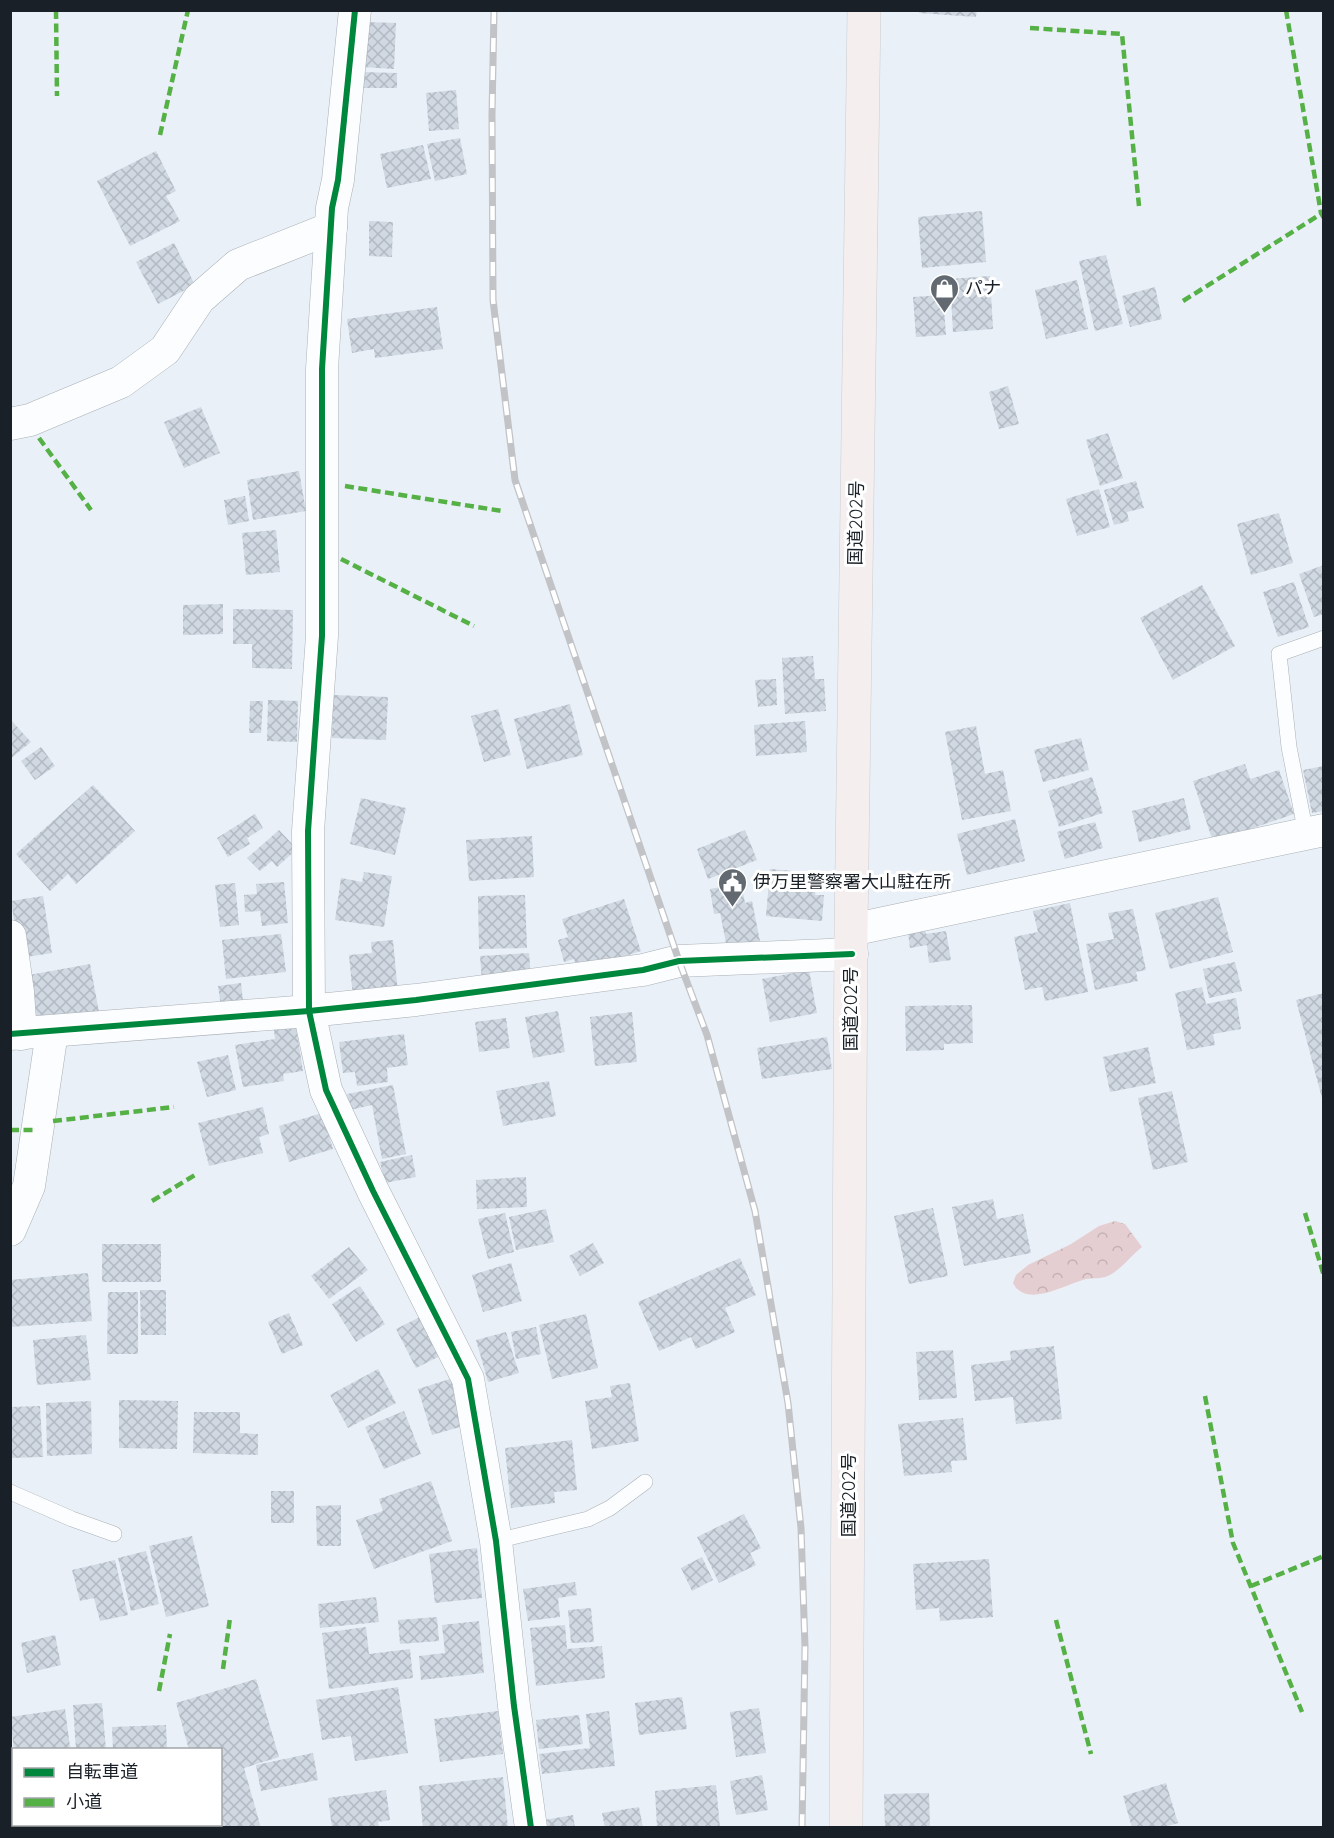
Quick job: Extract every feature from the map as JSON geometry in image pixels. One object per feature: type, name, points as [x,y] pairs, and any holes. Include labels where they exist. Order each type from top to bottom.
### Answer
[{"type":"highway","name":"国道202号","points":[[846,1827],[851,942],[864,10]]},
{"type":"street","points":[[355,10],[338,180],[332,207],[322,369],[322,636],[308,831],[309,1011],[326,1090],[373,1191],[468,1379],[496,1541],[514,1706],[531,1827]]},
{"type":"street","points":[[10,424],[30,420],[121,382],[165,350],[200,299],[238,265],[331,228]]},
{"type":"street","points":[[10,936],[18,992],[16,1034],[52,1032],[416,1000],[643,970],[679,961],[851,942],[1315,832]]},
{"type":"street","points":[[10,1230],[29,1186],[52,1032]]},
{"type":"lane","points":[[1315,832],[1289,747],[1278,654],[1323,638]]},
{"type":"lane","points":[[496,1541],[588,1519],[610,1508],[645,1482]]},
{"type":"lane","points":[[10,1492],[72,1519],[114,1534]]},
{"type":"green space","points":[[1115,1221],[1125,1224],[1142,1247],[1110,1275],[1086,1279],[1047,1293],[1037,1294],[1027,1294],[1013,1283],[1016,1275],[1028,1265],[1071,1244],[1099,1226]]},
{"type":"building","points":[[920,10],[977,10],[976,17],[919,13]]},
{"type":"building","points":[[365,22],[396,23],[394,69],[362,67]]},
{"type":"building","points":[[363,72],[397,73],[397,88],[363,88]]},
{"type":"building","points":[[456,90],[459,129],[429,131],[426,93]]},
{"type":"building","points":[[460,138],[467,174],[435,181],[427,144]]},
{"type":"building","points":[[423,145],[431,179],[387,188],[380,154]]},
{"type":"building","points":[[156,151],[176,191],[166,196],[180,221],[130,246],[97,181]]},
{"type":"building","points":[[982,211],[986,262],[922,268],[918,217]]},
{"type":"building","points":[[369,221],[393,222],[392,257],[369,256]]},
{"type":"building","points":[[174,243],[195,285],[158,304],[136,262]]},
{"type":"building","points":[[1106,255],[1123,324],[1095,331],[1079,261]]},
{"type":"building","points":[[990,276],[993,329],[953,332],[950,279]]},
{"type":"building","points":[[1077,280],[1088,329],[1046,339],[1035,290]]},
{"type":"building","points":[[1155,287],[1162,319],[1130,327],[1122,296]]},
{"type":"building","points":[[943,295],[946,335],[916,337],[913,297]]},
{"type":"building","points":[[437,307],[443,349],[375,358],[374,349],[352,353],[347,319]]},
{"type":"building","points":[[1008,386],[1019,424],[999,429],[989,392]]},
{"type":"building","points":[[201,407],[220,453],[184,468],[164,422]]},
{"type":"building","points":[[1108,433],[1123,478],[1100,486],[1086,440]]},
{"type":"building","points":[[299,471],[306,511],[253,520],[247,480]]},
{"type":"building","points":[[1136,481],[1144,508],[1127,512],[1129,521],[1114,525],[1104,490]]},
{"type":"building","points":[[1099,489],[1110,527],[1077,536],[1066,499]]},
{"type":"building","points":[[245,496],[249,521],[228,525],[224,500]]},
{"type":"building","points":[[1279,513],[1293,563],[1251,575],[1237,524]]},
{"type":"building","points":[[276,530],[280,572],[246,575],[242,533]]},
{"type":"building","points":[[1324,565],[1324,614],[1314,617],[1299,574]]},
{"type":"building","points":[[1294,582],[1309,627],[1278,637],[1263,592]]},
{"type":"building","points":[[1202,585],[1235,646],[1173,680],[1140,618]]},
{"type":"building","points":[[223,604],[223,634],[183,635],[183,605]]},
{"type":"building","points":[[233,609],[293,610],[292,669],[252,668],[252,644],[233,644]]},
{"type":"building","points":[[813,656],[815,679],[824,679],[826,711],[785,714],[782,658]]},
{"type":"building","points":[[776,679],[777,705],[758,707],[755,680]]},
{"type":"building","points":[[333,695],[388,697],[386,740],[332,738]]},
{"type":"building","points":[[268,700],[298,701],[297,742],[267,741]]},
{"type":"building","points":[[250,701],[263,701],[261,733],[249,733]]},
{"type":"building","points":[[570,704],[583,755],[527,769],[514,719]]},
{"type":"building","points":[[498,709],[511,755],[484,762],[471,716]]},
{"type":"building","points":[[10,719],[31,742],[10,759]]},
{"type":"building","points":[[805,721],[807,752],[756,756],[754,725]]},
{"type":"building","points":[[976,726],[985,774],[1003,770],[1011,811],[962,820],[945,732]]},
{"type":"building","points":[[1081,738],[1089,770],[1043,782],[1034,750]]},
{"type":"building","points":[[41,747],[55,766],[35,780],[21,761]]},
{"type":"building","points":[[1245,764],[1250,779],[1279,770],[1294,814],[1213,842],[1193,781]]},
{"type":"building","points":[[1324,766],[1324,811],[1312,813],[1303,770]]},
{"type":"building","points":[[1092,777],[1103,813],[1059,827],[1048,791]]},
{"type":"building","points":[[93,785],[135,831],[76,884],[68,874],[50,891],[16,854]]},
{"type":"building","points":[[361,798],[406,808],[395,855],[350,844]]},
{"type":"building","points":[[1184,798],[1191,829],[1139,842],[1132,811]]},
{"type":"building","points":[[255,814],[263,828],[247,838],[250,844],[228,857],[217,838]]},
{"type":"building","points":[[1015,819],[1025,861],[967,875],[957,834]]},
{"type":"building","points":[[1095,822],[1103,848],[1065,859],[1057,832]]},
{"type":"building","points":[[279,830],[297,849],[277,867],[272,861],[260,871],[247,858]]},
{"type":"building","points":[[745,830],[757,860],[708,879],[697,849]]},
{"type":"building","points":[[532,836],[534,877],[469,881],[466,840]]},
{"type":"building","points":[[770,869],[818,873],[815,895],[824,895],[822,921],[766,916]]},
{"type":"building","points":[[364,872],[392,876],[384,927],[335,920],[341,878],[362,882]]},
{"type":"building","points":[[284,882],[288,923],[262,926],[260,911],[245,912],[244,895],[257,894],[256,884]]},
{"type":"building","points":[[235,883],[239,925],[220,927],[215,885]]},
{"type":"building","points":[[741,883],[745,903],[752,901],[760,941],[727,948],[720,913],[714,914],[710,889]]},
{"type":"building","points":[[525,895],[527,948],[479,949],[478,896]]},
{"type":"building","points":[[43,896],[52,953],[20,958],[11,901]]},
{"type":"building","points":[[1218,897],[1233,952],[1170,969],[1155,913]]},
{"type":"building","points":[[624,899],[641,951],[578,971],[574,959],[564,962],[558,940],[568,937],[562,919]]},
{"type":"building","points":[[1070,903],[1088,992],[1045,1001],[1042,987],[1025,990],[1014,937],[1038,932],[1033,911]]},
{"type":"building","points":[[1133,909],[1146,970],[1136,972],[1138,981],[1095,990],[1086,944],[1114,939],[1108,913]]},
{"type":"building","points":[[924,924],[926,934],[946,931],[951,960],[929,963],[927,945],[910,948],[907,926]]},
{"type":"building","points":[[281,934],[286,972],[226,979],[222,940]]},
{"type":"building","points":[[393,940],[398,993],[353,998],[349,955],[372,953],[371,942]]},
{"type":"building","points":[[529,953],[531,977],[482,981],[480,956]]},
{"type":"building","points":[[1235,962],[1242,991],[1209,998],[1203,969]]},
{"type":"building","points":[[90,964],[99,1012],[38,1023],[29,975]]},
{"type":"building","points":[[809,970],[817,1013],[770,1022],[762,979]]},
{"type":"building","points":[[241,983],[244,1011],[222,1014],[218,986]]},
{"type":"building","points":[[1202,987],[1206,1004],[1236,998],[1241,1029],[1213,1034],[1215,1045],[1187,1050],[1175,993]]},
{"type":"building","points":[[1324,993],[1324,1102],[1323,1102],[1296,1000]]},
{"type":"building","points":[[972,1005],[973,1043],[944,1044],[944,1050],[906,1051],[905,1006]]},
{"type":"building","points":[[558,1011],[565,1052],[533,1058],[525,1017]]},
{"type":"building","points":[[632,1012],[637,1062],[595,1066],[590,1017]]},
{"type":"building","points":[[506,1018],[510,1048],[479,1052],[475,1022]]},
{"type":"building","points":[[296,1027],[303,1071],[283,1074],[284,1081],[243,1087],[235,1045],[275,1039],[274,1030]]},
{"type":"building","points":[[404,1034],[408,1065],[387,1068],[388,1082],[357,1086],[355,1072],[343,1073],[339,1042]]},
{"type":"building","points":[[827,1037],[832,1069],[762,1079],[757,1048]]},
{"type":"building","points":[[1148,1047],[1156,1083],[1110,1092],[1103,1057]]},
{"type":"building","points":[[228,1055],[236,1090],[207,1097],[197,1062]]},
{"type":"building","points":[[549,1081],[556,1116],[503,1126],[496,1091]]},
{"type":"building","points":[[393,1085],[406,1154],[382,1159],[372,1105],[350,1110],[347,1094]]},
{"type":"building","points":[[1172,1091],[1188,1162],[1153,1170],[1138,1098]]},
{"type":"building","points":[[263,1107],[269,1134],[259,1137],[263,1153],[209,1166],[198,1123]]},
{"type":"building","points":[[322,1113],[333,1149],[289,1162],[279,1126]]},
{"type":"building","points":[[412,1155],[416,1177],[385,1183],[380,1162]]},
{"type":"building","points":[[526,1177],[527,1207],[477,1209],[476,1180]]},
{"type":"building","points":[[993,1199],[997,1219],[1023,1214],[1031,1253],[964,1266],[952,1207]]},
{"type":"building","points":[[933,1208],[948,1276],[909,1284],[894,1216]]},
{"type":"building","points":[[546,1209],[554,1242],[516,1250],[509,1217]]},
{"type":"building","points":[[505,1213],[514,1252],[488,1259],[478,1219]]},
{"type":"building","points":[[593,1243],[604,1263],[580,1276],[569,1256]]},
{"type":"building","points":[[102,1244],[161,1244],[161,1282],[102,1282]]},
{"type":"building","points":[[349,1247],[368,1270],[329,1299],[311,1276]]},
{"type":"building","points":[[740,1258],[756,1295],[725,1308],[735,1332],[696,1349],[691,1337],[659,1351],[638,1302]]},
{"type":"building","points":[[511,1263],[522,1301],[483,1312],[472,1275]]},
{"type":"building","points":[[88,1273],[92,1321],[10,1327],[10,1280]]},
{"type":"building","points":[[360,1286],[385,1324],[356,1342],[332,1304]]},
{"type":"building","points":[[140,1290],[166,1290],[166,1335],[141,1335]]},
{"type":"building","points":[[108,1292],[138,1292],[138,1354],[107,1354]]},
{"type":"building","points":[[289,1313],[303,1345],[282,1354],[268,1322]]},
{"type":"building","points":[[586,1314],[598,1368],[552,1379],[539,1325]]},
{"type":"building","points":[[422,1316],[442,1355],[416,1368],[396,1329]]},
{"type":"building","points":[[536,1327],[541,1354],[516,1359],[511,1332]]},
{"type":"building","points":[[506,1332],[519,1373],[488,1382],[476,1340]]},
{"type":"building","points":[[86,1335],[91,1380],[37,1385],[33,1340]]},
{"type":"building","points":[[1054,1346],[1062,1419],[1016,1424],[1013,1397],[975,1401],[971,1365],[1011,1360],[1010,1351]]},
{"type":"building","points":[[953,1350],[957,1398],[919,1400],[916,1352]]},
{"type":"building","points":[[378,1369],[396,1403],[348,1428],[330,1395]]},
{"type":"building","points":[[453,1378],[467,1425],[432,1435],[418,1389]]},
{"type":"building","points":[[630,1383],[639,1441],[592,1449],[585,1401],[612,1397],[610,1386]]},
{"type":"building","points":[[119,1400],[178,1401],[177,1449],[119,1448]]},
{"type":"building","points":[[91,1401],[92,1454],[47,1456],[46,1403]]},
{"type":"building","points":[[40,1406],[43,1457],[10,1458],[10,1407]]},
{"type":"building","points":[[404,1411],[421,1454],[384,1469],[365,1427]]},
{"type":"building","points":[[194,1412],[240,1412],[240,1433],[258,1434],[258,1455],[193,1453]]},
{"type":"building","points":[[963,1418],[967,1460],[951,1461],[952,1472],[904,1476],[898,1424]]},
{"type":"building","points":[[572,1440],[577,1490],[554,1492],[555,1503],[511,1508],[505,1448]]},
{"type":"building","points":[[431,1481],[452,1541],[374,1569],[356,1520],[383,1511],[379,1499]]},
{"type":"building","points":[[271,1491],[294,1491],[294,1523],[271,1523]]},
{"type":"building","points":[[341,1505],[341,1546],[317,1546],[316,1506]]},
{"type":"building","points":[[744,1514],[761,1548],[750,1553],[756,1565],[719,1583],[697,1537]]},
{"type":"building","points":[[192,1536],[209,1606],[166,1617],[149,1546]]},
{"type":"building","points":[[477,1548],[482,1598],[435,1603],[429,1554]]},
{"type":"building","points":[[146,1551],[159,1604],[131,1611],[118,1558]]},
{"type":"building","points":[[702,1557],[713,1580],[692,1591],[681,1568]]},
{"type":"building","points":[[989,1559],[993,1617],[940,1621],[939,1608],[916,1610],[913,1564]]},
{"type":"building","points":[[115,1560],[128,1615],[100,1621],[94,1598],[80,1601],[72,1570]]},
{"type":"building","points":[[575,1582],[577,1595],[558,1598],[560,1617],[528,1621],[523,1589]]},
{"type":"building","points":[[376,1597],[379,1622],[320,1628],[318,1604]]},
{"type":"building","points":[[591,1608],[594,1642],[571,1643],[568,1610]]},
{"type":"building","points":[[437,1617],[439,1641],[400,1644],[398,1620]]},
{"type":"building","points":[[479,1621],[484,1673],[421,1680],[419,1656],[445,1653],[442,1625]]},
{"type":"building","points":[[565,1625],[567,1649],[602,1646],[605,1678],[536,1686],[530,1628]]},
{"type":"building","points":[[366,1627],[369,1654],[410,1649],[413,1678],[329,1689],[322,1633]]},
{"type":"building","points":[[55,1635],[61,1665],[27,1673],[21,1643]]},
{"type":"building","points":[[256,1679],[279,1757],[244,1768],[261,1828],[212,1828],[212,1826],[222,1826],[222,1748],[188,1748],[176,1703]]},
{"type":"building","points":[[398,1687],[408,1753],[355,1761],[351,1736],[322,1740],[316,1700]]},
{"type":"building","points":[[682,1697],[687,1729],[639,1735],[635,1703]]},
{"type":"building","points":[[102,1703],[106,1748],[76,1748],[73,1705]]},
{"type":"building","points":[[759,1708],[766,1753],[736,1757],[730,1712]]},
{"type":"building","points":[[65,1709],[70,1747],[14,1748],[10,1717]]},
{"type":"building","points":[[498,1711],[503,1754],[440,1762],[434,1719]]},
{"type":"building","points":[[609,1711],[615,1766],[542,1774],[539,1754],[590,1748],[586,1714]]},
{"type":"building","points":[[579,1715],[583,1744],[539,1749],[536,1720]]},
{"type":"building","points":[[166,1725],[167,1748],[113,1748],[112,1727]]},
{"type":"building","points":[[313,1753],[318,1780],[261,1791],[256,1765]]},
{"type":"building","points":[[762,1775],[768,1810],[736,1815],[730,1781]]},
{"type":"building","points":[[503,1777],[508,1828],[423,1828],[419,1786]]},
{"type":"building","points":[[12,1778],[12,1807],[10,1808],[10,1780]]},
{"type":"building","points":[[1166,1783],[1178,1823],[1161,1828],[1132,1828],[1123,1796]]},
{"type":"building","points":[[716,1785],[720,1828],[657,1828],[655,1791]]},
{"type":"building","points":[[386,1790],[390,1820],[378,1822],[379,1828],[332,1828],[328,1798]]},
{"type":"building","points":[[929,1793],[930,1828],[885,1828],[884,1794]]},
{"type":"building","points":[[639,1807],[643,1828],[605,1828],[602,1813]]},
{"type":"building","points":[[573,1815],[575,1828],[545,1828],[544,1820]]},
{"type":"building","points":[[84,1826],[154,1826],[154,1828],[85,1828]]},
{"type":"railway","points":[[494,10],[493,300],[515,480],[679,961],[707,1035],[755,1211],[788,1403],[801,1528],[805,1647],[802,1828]]},
{"type":"marked path","points":[[56,10],[57,96]]},
{"type":"marked path","points":[[160,135],[188,10]]},
{"type":"marked path","points":[[1286,10],[1321,213],[1324,218]]},
{"type":"marked path","points":[[1030,28],[1122,34],[1139,206]]},
{"type":"marked path","points":[[1183,301],[1324,212]]},
{"type":"marked path","points":[[39,438],[91,510]]},
{"type":"marked path","points":[[345,486],[502,511]]},
{"type":"marked path","points":[[341,559],[474,626]]},
{"type":"marked path","points":[[53,1121],[174,1107]]},
{"type":"marked path","points":[[10,1130],[37,1130]]},
{"type":"marked path","points":[[152,1201],[195,1175]]},
{"type":"marked path","points":[[1305,1213],[1324,1276]]},
{"type":"marked path","points":[[1205,1396],[1233,1543],[1302,1712]]},
{"type":"marked path","points":[[1251,1586],[1324,1556]]},
{"type":"marked path","points":[[223,1669],[230,1618]]},
{"type":"marked path","points":[[1056,1620],[1091,1754]]},
{"type":"marked path","points":[[159,1691],[170,1634]]},
{"type":"cycle path","points":[[355,10],[338,180],[332,208],[322,369],[322,636],[308,831],[309,1011],[326,1090],[373,1191],[468,1379],[496,1541],[514,1706],[531,1828]]},
{"type":"cycle path","points":[[10,1034],[309,1011],[416,1000],[643,970],[679,961],[852,954]]},
{"type":"place","name":"パナ","points":[[944,314]]},
{"type":"place","name":"伊万里警察署大山駐在所","points":[[732,908]]}]
